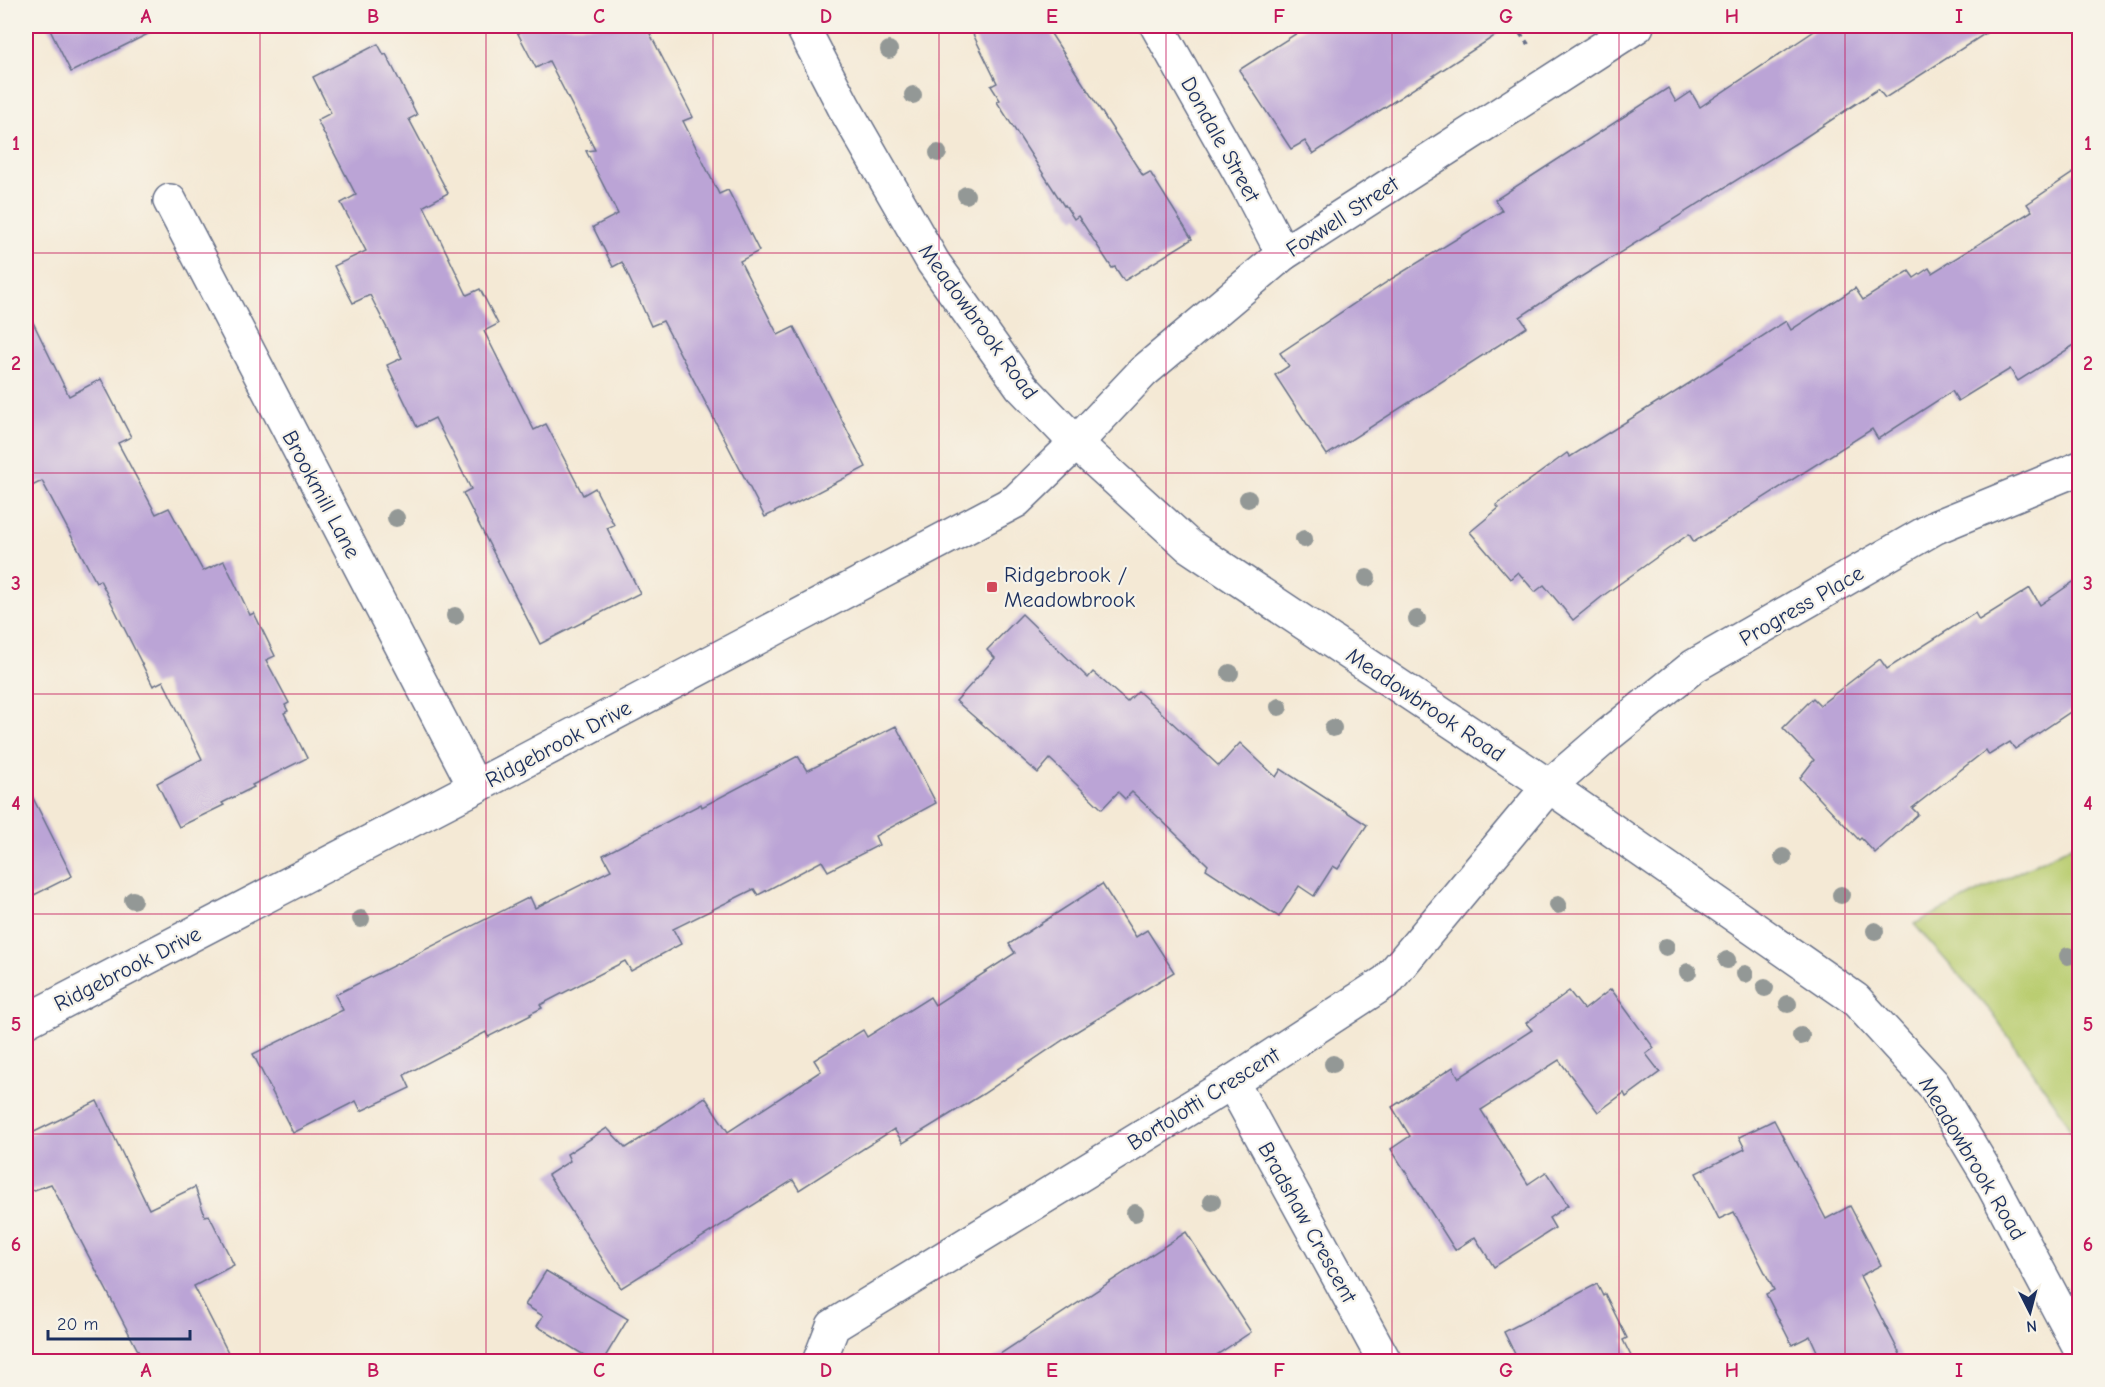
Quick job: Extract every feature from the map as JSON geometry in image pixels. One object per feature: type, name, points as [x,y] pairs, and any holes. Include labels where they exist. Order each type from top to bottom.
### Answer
[{"type":"street","name":"Meadowbrook Road","points":[[802,26],[844,107],[933,262],[1021,386],[1076,443],[1189,546],[1550,786],[1855,999],[1933,1084],[1987,1174],[2079,1349]]},
{"type":"street","name":"Dondale Street","points":[[1157,26],[1283,254]]},
{"type":"street","name":"Foxwell Street","points":[[1076,443],[1143,372],[1283,254],[1637,26]]},
{"type":"street","name":"Brookmill Lane","points":[[170,201],[475,787]]},
{"type":"street","name":"Ridgebrook Drive","points":[[26,1021],[1016,501],[1076,443]]},
{"type":"street","name":"Progress Place","points":[[1550,786],[1608,735],[1694,666],[1936,527],[2079,468]]},
{"type":"street","name":"Bortolotti Crescent","points":[[819,1362],[833,1326],[1232,1082],[1387,981],[1550,786]]},
{"type":"street","name":"Bradshaw Crescent","points":[[1232,1082],[1385,1362]]},
{"type":"green space","points":[[2079,842],[2079,1147],[2062,1114],[1993,1014],[1914,924]]},
{"type":"building","points":[[48,26],[164,26],[71,72]]},
{"type":"building","points":[[514,26],[646,26],[693,117],[683,121],[719,194],[728,190],[759,251],[740,261],[778,335],[794,327],[866,467],[765,517],[663,321],[651,326],[622,262],[613,267],[593,227],[618,214],[586,151],[595,150],[549,61],[536,68]]},
{"type":"building","points":[[969,26],[1046,26],[1143,176],[1150,172],[1192,239],[1124,281],[1115,267],[1112,268],[1078,216],[1074,219],[1064,206],[997,102],[1000,100],[991,86],[997,83]]},
{"type":"building","points":[[1308,26],[1510,26],[1313,154],[1305,141],[1291,149],[1239,70]]},
{"type":"building","points":[[1822,26],[1997,26],[1885,98],[1878,89],[1801,140],[1576,280],[1520,317],[1527,327],[1327,455],[1275,375],[1289,366],[1280,353],[1393,278],[1502,211],[1495,200],[1668,88],[1676,102],[1691,92],[1700,107]]},
{"type":"building","points":[[378,44],[384,55],[386,54],[417,115],[409,119],[448,193],[424,206],[467,295],[480,289],[498,324],[484,331],[534,430],[546,424],[583,495],[595,488],[614,525],[607,528],[640,593],[540,644],[463,493],[471,489],[435,418],[417,427],[387,365],[402,358],[370,295],[353,303],[334,266],[366,251],[341,203],[356,195],[317,120],[331,113],[313,77]]},
{"type":"building","points":[[2079,169],[2079,342],[2018,381],[2010,369],[1958,401],[1952,391],[1878,439],[1872,429],[1694,542],[1689,534],[1573,620],[1544,585],[1535,592],[1518,572],[1510,579],[1470,532],[1499,508],[1496,505],[1567,453],[1570,457],[1786,321],[1791,330],[1855,288],[1863,300],[1909,271],[1914,278],[1929,268],[1932,273],[2032,211],[2027,204]]},
{"type":"building","points":[[26,308],[69,396],[101,379],[131,437],[118,443],[156,514],[169,508],[203,571],[224,561],[250,615],[254,613],[275,656],[266,660],[289,703],[285,705],[288,711],[284,713],[307,758],[252,785],[254,787],[222,803],[224,805],[179,827],[157,783],[202,759],[163,681],[153,686],[100,580],[96,582],[42,481],[26,489]]},
{"type":"building","points":[[2079,578],[2079,706],[2015,749],[2010,742],[1989,755],[1986,750],[1912,808],[1918,814],[1875,853],[1861,838],[1859,840],[1800,778],[1814,760],[1783,728],[1813,698],[1820,705],[1880,659],[1887,669],[1975,613],[1979,620],[2030,588],[2040,605]]},
{"type":"building","points":[[1022,614],[1088,678],[1093,672],[1127,702],[1138,691],[1219,766],[1240,743],[1276,777],[1281,769],[1367,825],[1338,869],[1333,866],[1314,896],[1299,886],[1279,917],[1206,869],[1208,865],[1132,792],[1125,799],[1118,792],[1102,809],[1050,759],[1038,773],[956,701],[995,658],[987,650]]},
{"type":"building","points":[[896,726],[936,803],[875,836],[879,845],[828,871],[822,861],[758,895],[754,889],[673,929],[681,944],[631,971],[625,961],[540,1005],[542,1008],[531,1015],[488,1037],[486,1032],[404,1075],[410,1088],[361,1111],[356,1101],[293,1133],[253,1054],[343,1010],[335,995],[530,897],[535,908],[611,870],[603,855],[701,804],[702,807],[798,756],[807,771]]},
{"type":"building","points":[[26,784],[72,876],[26,899]]},
{"type":"building","points":[[1102,884],[1136,937],[1147,930],[1174,972],[1066,1038],[983,1094],[903,1143],[894,1129],[799,1190],[793,1180],[621,1288],[548,1175],[570,1161],[567,1154],[607,1128],[626,1148],[705,1097],[728,1132],[821,1071],[814,1060],[863,1030],[867,1037],[930,997],[935,1005],[1015,953],[1009,944]]},
{"type":"building","points":[[1611,989],[1654,1048],[1646,1054],[1660,1072],[1626,1097],[1624,1093],[1598,1112],[1559,1060],[1481,1110],[1528,1184],[1546,1172],[1568,1205],[1549,1218],[1555,1228],[1494,1267],[1475,1237],[1455,1250],[1391,1149],[1410,1136],[1392,1107],[1453,1067],[1459,1078],[1532,1030],[1526,1023],[1569,991],[1584,1010]]},
{"type":"building","points":[[97,1101],[149,1209],[195,1187],[205,1216],[209,1215],[234,1265],[194,1286],[233,1362],[144,1362],[51,1184],[26,1193],[26,1136]]},
{"type":"building","points":[[1774,1120],[1826,1219],[1850,1206],[1881,1265],[1860,1276],[1904,1362],[1822,1362],[1810,1336],[1792,1345],[1766,1294],[1774,1290],[1734,1212],[1719,1219],[1696,1173],[1745,1149],[1739,1137]]},
{"type":"building","points":[[1186,1232],[1251,1332],[1206,1362],[988,1362]]},
{"type":"building","points":[[546,1271],[628,1319],[602,1362],[595,1362],[537,1326],[543,1316],[525,1305]]},
{"type":"building","points":[[1597,1284],[1603,1296],[1605,1294],[1627,1338],[1623,1340],[1634,1362],[1519,1362],[1504,1332]]},
{"type":"place","name":"Ridgebrook / Meadowbrook","points":[[992,587]]}]
